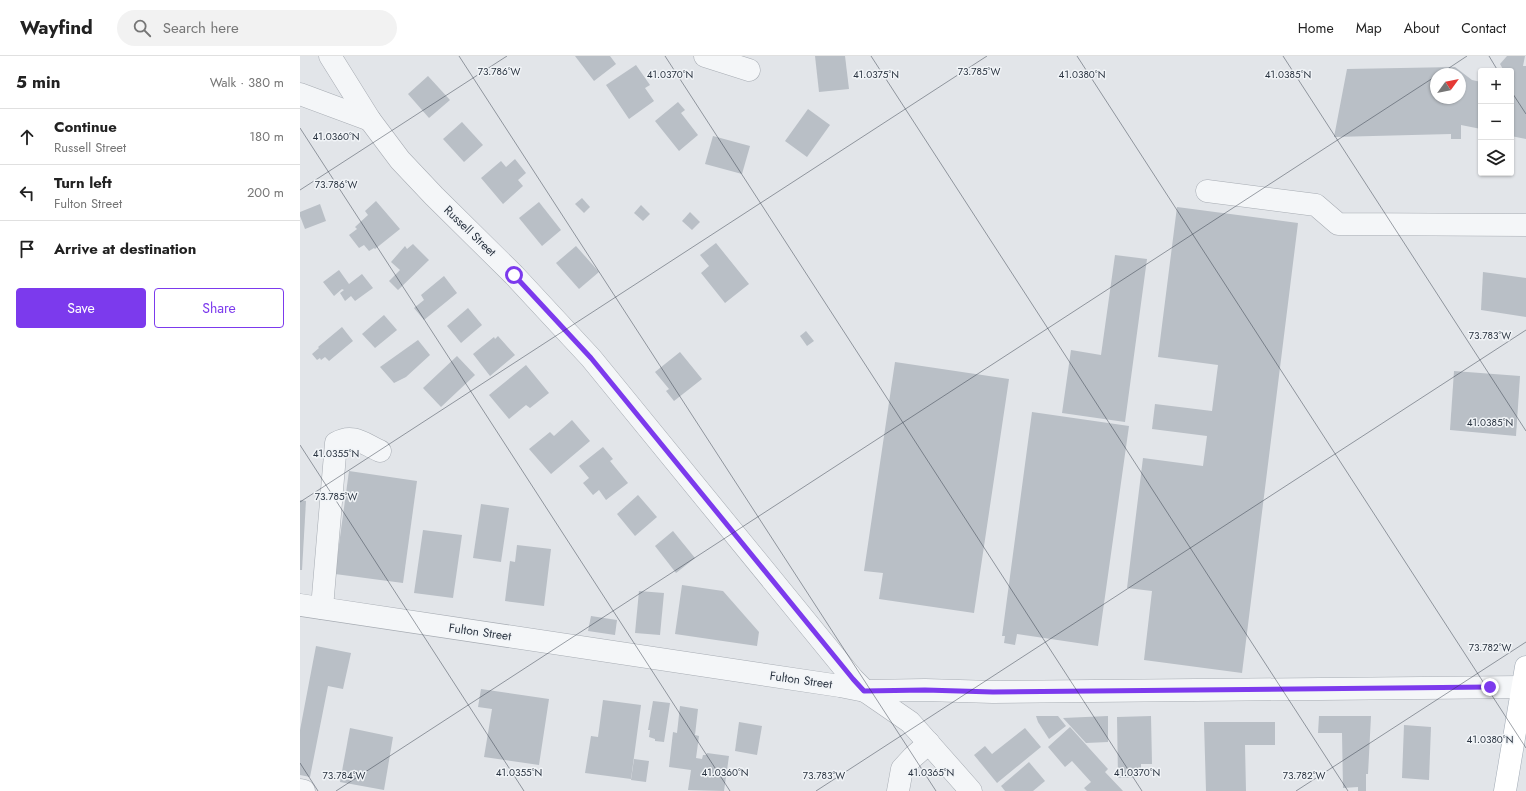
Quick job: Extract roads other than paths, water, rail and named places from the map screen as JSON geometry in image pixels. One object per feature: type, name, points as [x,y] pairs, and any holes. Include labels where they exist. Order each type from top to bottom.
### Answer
[{"type":"main road","points":[[1505,791],[1524,677]]},
{"type":"street","name":"Russell Street","points":[[330,56],[370,120],[400,160],[434,196],[519,280],[591,358],[864,691],[910,722],[971,791]]},
{"type":"street","points":[[705,56],[749,70]]},
{"type":"street","points":[[300,94],[370,120]]},
{"type":"street","points":[[1207,191],[1316,205],[1338,224],[1526,225]]},
{"type":"street","points":[[322,608],[336,443],[344,438],[352,438],[380,451]]},
{"type":"street","name":"Fulton Street","points":[[300,605],[840,686],[864,691],[925,690],[1025,692],[1524,677]]},
{"type":"street","points":[[898,791],[902,768],[929,743]]},
{"type":"street","points":[[300,790],[304,791]]}]
